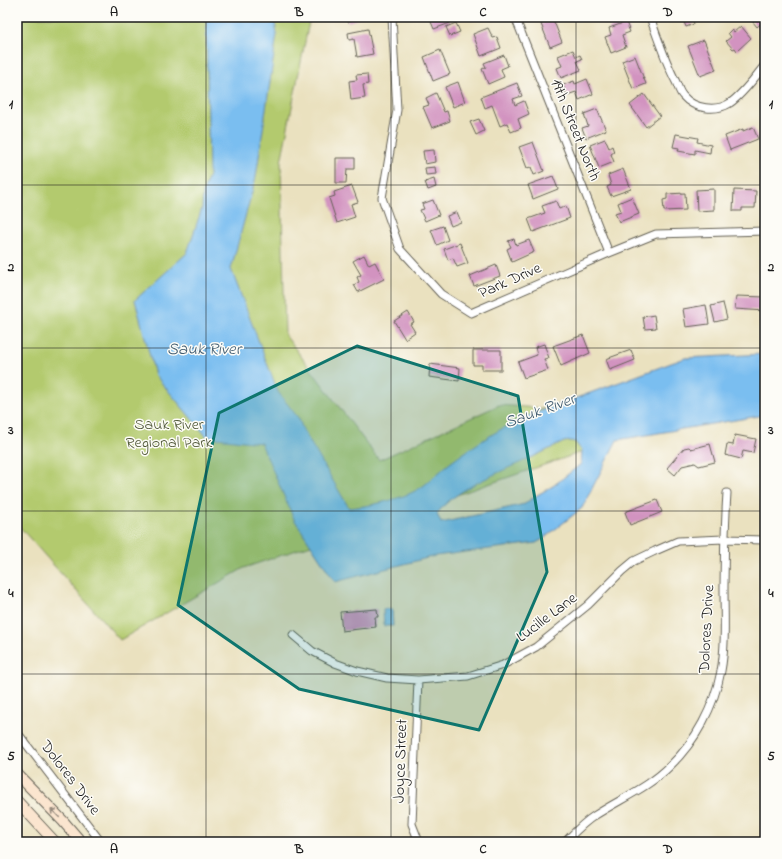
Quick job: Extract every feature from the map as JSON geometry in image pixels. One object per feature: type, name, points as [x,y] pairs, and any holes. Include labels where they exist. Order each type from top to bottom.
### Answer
[{"type":"street","name":"Park Drive","points":[[392,17],[397,110],[382,198],[400,249],[441,294],[471,313],[656,234],[765,231]]},
{"type":"street","name":"19th Street North","points":[[515,17],[609,253]]},
{"type":"street","points":[[650,17],[682,95],[692,103],[705,108],[717,108],[728,104],[737,98],[765,65]]},
{"type":"street","name":"Dolores Drive","points":[[565,842],[579,828],[595,816],[653,781],[671,766],[697,733],[710,710],[721,671],[724,649],[724,539],[727,493]]},
{"type":"street","name":"Lucille Lane","points":[[293,635],[312,651],[335,663],[357,671],[387,678],[418,680],[468,676],[503,664],[536,648],[588,606],[622,571],[634,561],[678,541],[724,539],[765,540]]},
{"type":"street","name":"Joyce Street","points":[[418,680],[412,824],[419,842]]},
{"type":"street","name":"Dolores Drive","points":[[17,732],[101,842]]},
{"type":"street","points":[[17,774],[63,821],[81,842]]},
{"type":"street","points":[[17,801],[55,842]]},
{"type":"highlighted area","points":[[357,346],[518,396],[547,572],[479,730],[299,689],[178,605],[219,413]]},
{"type":"green space","name":"Sauk River Regional Park","points":[[17,17],[310,17],[281,162],[285,335],[379,460],[499,405],[551,409],[617,440],[244,568],[120,640],[17,524]]},
{"type":"water","name":"Sauk River","points":[[206,17],[274,17],[277,34],[256,177],[231,269],[278,392],[299,419],[303,430],[349,508],[389,501],[417,490],[467,451],[494,433],[522,418],[685,358],[765,354],[765,415],[617,440],[582,508],[536,543],[435,556],[335,582],[294,519],[261,443],[207,437],[155,375],[135,300],[187,253],[202,208],[203,192],[209,175]],"holes":[[[564,442],[575,442],[582,451],[581,464],[553,486],[532,498],[525,504],[441,523],[437,514],[443,506],[469,487]]]},
{"type":"water","points":[[383,609],[392,609],[393,626],[384,626]]},
{"type":"building","points":[[346,17],[363,17],[348,22]]},
{"type":"building","points":[[429,17],[448,17],[450,23],[434,29]]},
{"type":"building","points":[[682,17],[692,17],[694,24],[686,27]]},
{"type":"building","points":[[749,17],[765,17],[765,20],[757,27]]},
{"type":"building","points":[[553,19],[562,42],[550,47],[541,24]]},
{"type":"building","points":[[626,22],[630,32],[622,35],[626,47],[611,53],[605,37],[611,35],[609,28]]},
{"type":"building","points":[[456,23],[460,32],[450,36],[446,27]]},
{"type":"building","points":[[741,26],[751,38],[737,51],[735,48],[733,49],[726,41],[731,37],[728,33],[732,29],[734,32]]},
{"type":"building","points":[[488,28],[493,38],[497,37],[501,48],[481,56],[473,34]]},
{"type":"building","points":[[368,29],[373,54],[357,57],[354,39],[349,40],[348,33]]},
{"type":"building","points":[[704,40],[716,70],[700,76],[688,46]]},
{"type":"building","points":[[440,50],[450,74],[433,81],[424,57]]},
{"type":"building","points":[[573,50],[576,57],[580,55],[582,59],[577,61],[581,70],[561,78],[557,68],[562,66],[558,56]]},
{"type":"building","points":[[504,55],[508,66],[501,69],[504,77],[488,84],[482,69],[486,67],[484,63]]},
{"type":"building","points":[[635,56],[646,84],[633,89],[622,61]]},
{"type":"building","points":[[367,74],[368,84],[363,85],[365,98],[351,100],[349,81],[357,80],[356,75]]},
{"type":"building","points":[[587,79],[593,94],[579,100],[576,92],[567,95],[563,85],[574,81],[575,84]]},
{"type":"building","points":[[458,82],[465,102],[453,107],[445,87]]},
{"type":"building","points":[[517,83],[522,96],[513,99],[515,105],[524,101],[529,114],[518,119],[521,128],[511,132],[507,123],[500,126],[492,105],[485,108],[481,97]]},
{"type":"building","points":[[436,93],[444,112],[447,111],[450,121],[432,128],[423,107],[429,105],[426,98]]},
{"type":"building","points":[[644,94],[660,116],[646,127],[630,105]]},
{"type":"building","points":[[597,109],[606,130],[586,138],[582,128],[588,126],[584,114]]},
{"type":"building","points":[[479,119],[484,131],[476,135],[470,122]]},
{"type":"building","points":[[753,127],[758,139],[730,150],[725,136]]},
{"type":"building","points":[[676,134],[698,138],[697,142],[711,145],[710,153],[695,150],[695,154],[678,151],[679,148],[673,147]]},
{"type":"building","points":[[605,139],[609,148],[612,146],[614,152],[611,154],[614,162],[599,168],[590,145]]},
{"type":"building","points":[[533,142],[544,171],[534,175],[531,167],[527,168],[519,147]]},
{"type":"building","points":[[434,150],[435,162],[425,164],[423,151]]},
{"type":"building","points":[[336,158],[355,158],[355,169],[347,169],[346,183],[336,183]]},
{"type":"building","points":[[435,167],[436,174],[426,175],[425,168]]},
{"type":"building","points":[[623,169],[631,189],[611,196],[607,187],[611,185],[608,175]]},
{"type":"building","points":[[553,176],[558,189],[533,199],[528,185]]},
{"type":"building","points":[[434,179],[436,187],[428,190],[425,182]]},
{"type":"building","points":[[352,186],[358,202],[351,204],[355,217],[337,223],[329,198],[335,196],[334,192]]},
{"type":"building","points":[[714,189],[714,210],[697,211],[696,190]]},
{"type":"building","points":[[734,190],[756,191],[755,208],[742,208],[742,211],[733,211]]},
{"type":"building","points":[[685,193],[686,210],[664,211],[663,200],[667,199],[667,194]]},
{"type":"building","points":[[632,197],[639,214],[619,222],[615,213],[621,211],[618,203]]},
{"type":"building","points":[[433,200],[439,215],[425,221],[420,210],[424,209],[422,204]]},
{"type":"building","points":[[556,201],[559,209],[566,206],[570,218],[533,232],[528,219],[545,213],[542,206]]},
{"type":"building","points":[[457,212],[461,222],[451,226],[447,216]]},
{"type":"building","points":[[443,226],[448,240],[437,245],[431,230]]},
{"type":"building","points":[[514,239],[516,245],[529,240],[534,252],[512,262],[507,249],[511,247],[508,241]]},
{"type":"building","points":[[460,243],[468,263],[457,267],[453,258],[448,260],[444,249]]},
{"type":"building","points":[[364,255],[369,265],[375,262],[384,279],[358,292],[354,285],[359,282],[357,277],[361,275],[353,261]]},
{"type":"building","points":[[496,265],[500,276],[474,286],[470,276]]},
{"type":"building","points":[[736,296],[765,297],[765,311],[735,309]]},
{"type":"building","points":[[723,303],[727,319],[715,322],[711,306]]},
{"type":"building","points":[[706,305],[709,324],[686,327],[683,309]]},
{"type":"building","points":[[408,312],[414,322],[410,324],[415,332],[405,339],[394,321]]},
{"type":"building","points":[[654,315],[656,328],[645,329],[643,317]]},
{"type":"building","points":[[583,335],[590,353],[561,366],[553,346]]},
{"type":"building","points":[[544,344],[549,358],[544,359],[548,370],[524,378],[518,362],[537,355],[535,347]]},
{"type":"building","points":[[473,350],[501,350],[501,370],[482,370],[482,365],[473,365]]},
{"type":"building","points":[[631,350],[635,360],[610,370],[606,359]]},
{"type":"building","points":[[430,364],[460,368],[459,381],[429,377]]},
{"type":"building","points":[[735,435],[756,439],[753,453],[743,451],[741,459],[725,455],[727,444],[733,445]]},
{"type":"building","points":[[710,444],[715,462],[699,466],[695,463],[682,466],[675,475],[667,468],[684,448],[689,447],[691,449]]},
{"type":"building","points":[[657,500],[662,512],[630,525],[625,512]]},
{"type":"building","points":[[377,609],[378,617],[375,617],[376,627],[342,631],[340,612]]}]
